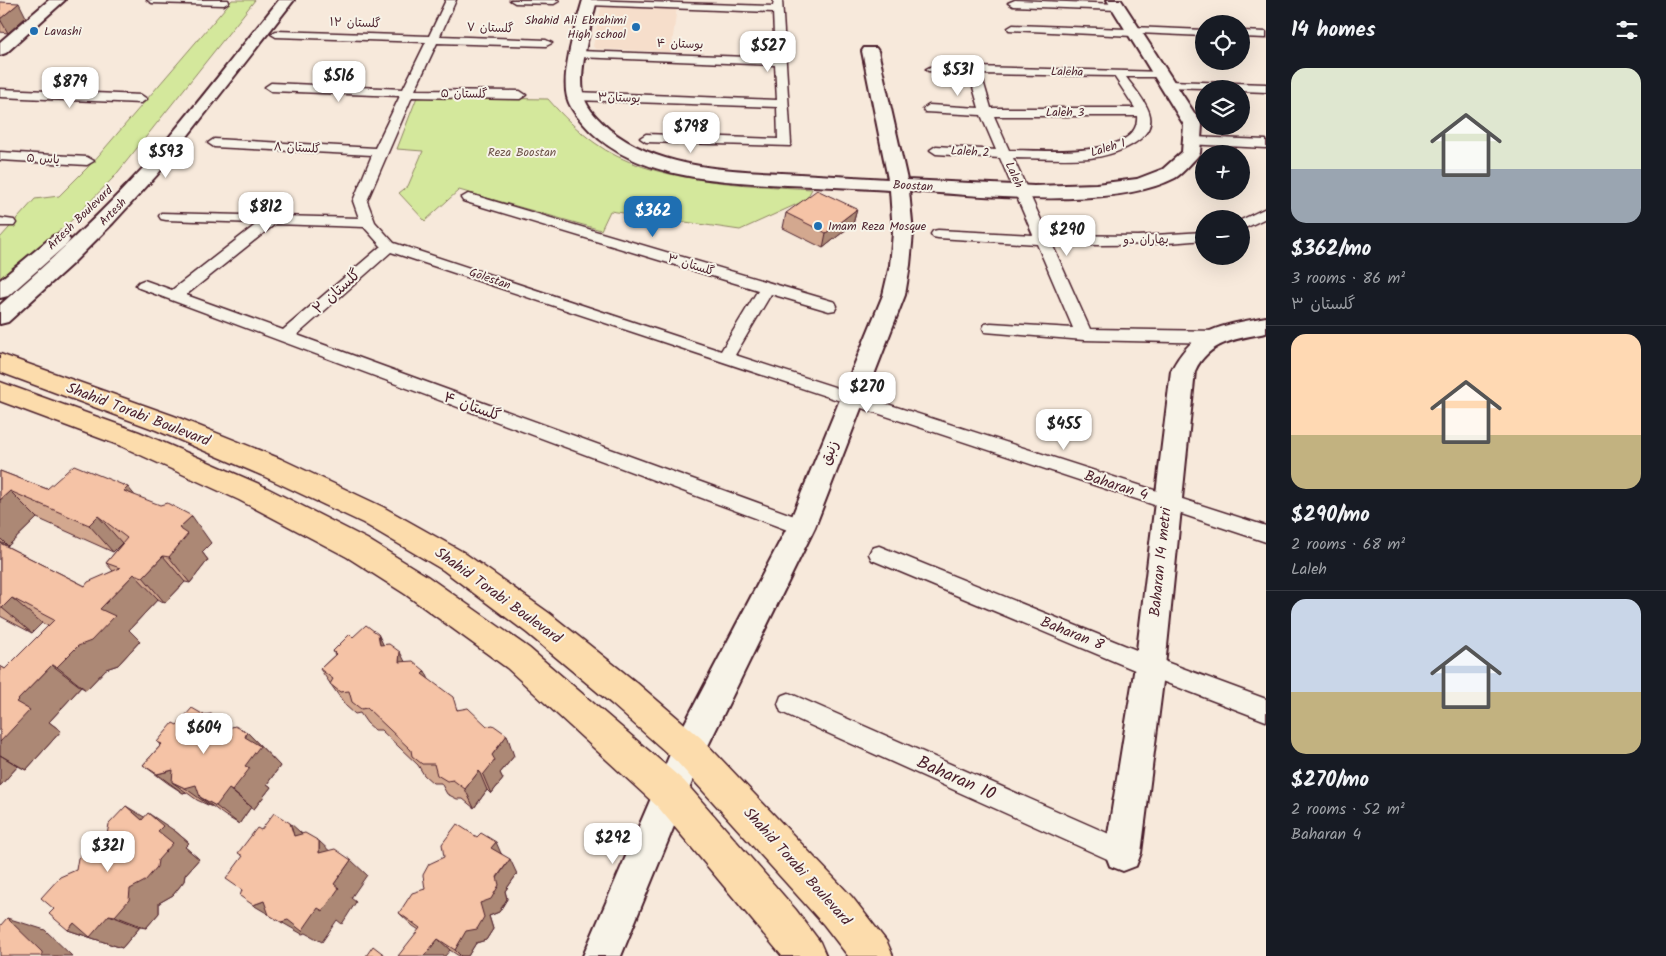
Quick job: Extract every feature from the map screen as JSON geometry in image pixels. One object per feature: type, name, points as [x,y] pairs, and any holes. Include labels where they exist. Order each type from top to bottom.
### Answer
[{"type":"main road","name":"Shahid Torabi Boulevard","points":[[0,364],[165,423],[271,467],[374,515],[453,561],[538,623],[626,694],[689,750],[838,911],[873,956]]},
{"type":"main road","name":"Shahid Torabi Boulevard","points":[[0,391],[149,447],[249,492],[357,548],[416,586],[518,658],[671,794],[782,924],[806,956]]},
{"type":"street","points":[[0,50],[58,0]]},
{"type":"street","points":[[152,0],[224,2]]},
{"type":"street","name":"Artesh Boulevard","points":[[99,202],[135,163],[268,0]]},
{"type":"street","name":"Artesh","points":[[0,317],[64,260],[150,171],[268,34],[287,0]]},
{"type":"street","name":"Golestan","points":[[451,0],[380,152],[360,201],[368,224],[389,246],[852,399]]},
{"type":"street","points":[[515,0],[554,1]]},
{"type":"street","points":[[589,1],[778,5],[785,144],[646,138]]},
{"type":"street","name":"Boostan","points":[[589,1],[573,84],[575,96],[587,118],[608,137],[647,158],[671,166],[732,176],[1022,192],[1096,190],[1141,184],[1170,172],[1191,153],[1192,141]]},
{"type":"street","points":[[1013,3],[1116,3],[1132,32],[1194,125],[1192,141],[1266,144]]},
{"type":"street","points":[[1013,28],[1195,33]]},
{"type":"street","points":[[241,34],[268,34]]},
{"type":"street","name":"گلستان ۱۲","points":[[268,34],[433,40]]},
{"type":"street","points":[[1250,34],[1266,35]]},
{"type":"street","name":"گلستان ۷","points":[[433,40],[546,43]]},
{"type":"street","name":"زنبق","points":[[602,956],[689,750],[801,527],[894,295],[900,265],[903,233],[898,185],[870,51]]},
{"type":"street","name":"بوستان ۴","points":[[578,54],[781,62]]},
{"type":"street","name":"Laleha","points":[[932,69],[1118,73],[1164,79]]},
{"type":"street","name":"Laleh","points":[[974,70],[986,112],[1084,334]]},
{"type":"street","points":[[1118,73],[1143,112]]},
{"type":"street","points":[[1164,79],[1266,88]]},
{"type":"street","name":"گلستان ۵","points":[[271,87],[408,93],[520,95]]},
{"type":"street","points":[[0,93],[141,99]]},
{"type":"street","name":"بوستان۳","points":[[575,96],[783,104]]},
{"type":"street","points":[[929,109],[986,112]]},
{"type":"street","name":"Laleh 3","points":[[986,112],[1143,112]]},
{"type":"street","name":"Laleh 1","points":[[1005,154],[1090,154],[1111,149],[1127,143],[1140,133],[1144,123],[1143,112]]},
{"type":"street","name":"گلستان ۸","points":[[214,143],[380,152]]},
{"type":"street","name":"Laleh 2","points":[[936,150],[1005,154]]},
{"type":"street","name":"یاس ۵","points":[[0,156],[87,161]]},
{"type":"street","name":"گلستان ۳","points":[[468,198],[829,306]]},
{"type":"street","points":[[1250,221],[1266,212]]},
{"type":"street","points":[[166,216],[368,224]]},
{"type":"street","points":[[174,297],[271,220]]},
{"type":"street","name":"Artesh Boulevard","points":[[0,291],[79,222]]},
{"type":"street","name":"بهاران دو","points":[[938,234],[1094,241],[1168,240],[1195,237]]},
{"type":"street","name":"گلستان ۲","points":[[284,338],[389,246]]},
{"type":"street","name":"گلستان ۴","points":[[144,286],[801,527]]},
{"type":"street","points":[[725,358],[767,288]]},
{"type":"street","name":"Baharan 14 metri","points":[[1123,854],[1150,666],[1183,370],[1187,358],[1203,343],[1218,337],[1266,325]]},
{"type":"street","points":[[991,328],[1084,334],[1218,337]]},
{"type":"street","name":"Baharan 4","points":[[852,399],[1266,534]]},
{"type":"street","name":"Baharan 8","points":[[879,554],[1150,666],[1266,710]]},
{"type":"street","name":"Baharan 10","points":[[789,704],[1123,854]]},
{"type":"shaded area","name":"Shahid Ali Ebrahimi High school","points":[[610,4],[677,7],[671,52],[595,49],[593,46],[601,7]]},
{"type":"green space","points":[[232,0],[255,0],[114,177],[73,219],[0,280],[0,238],[35,199],[59,196],[93,162]]},
{"type":"green space","name":"Reza Boostan","points":[[417,97],[548,99],[570,122],[595,143],[617,156],[643,167],[699,180],[812,189],[806,200],[740,230],[610,211],[601,230],[459,190],[425,221],[399,193],[408,186],[423,151],[397,149]]},
{"type":"building","points":[[0,2],[19,3],[0,19]]},
{"type":"building","points":[[817,190],[857,209],[826,233],[786,213]]},
{"type":"building","points":[[74,465],[128,487],[124,491],[160,505],[167,503],[192,516],[179,528],[188,534],[169,557],[163,556],[143,577],[134,574],[100,609],[115,616],[91,641],[78,646],[57,667],[52,665],[16,702],[30,710],[0,742],[0,666],[5,669],[54,620],[12,598],[0,608],[0,543],[85,586],[88,582],[120,568],[106,563],[127,538],[98,516],[89,525],[10,491],[0,500],[0,471],[47,489]]},
{"type":"building","points":[[366,625],[378,634],[380,645],[389,644],[400,652],[399,662],[413,661],[425,671],[422,674],[453,697],[457,710],[468,708],[487,726],[493,725],[507,735],[492,755],[495,760],[483,775],[479,771],[465,789],[453,780],[447,781],[437,775],[434,764],[422,764],[412,756],[411,750],[367,708],[361,709],[352,702],[349,691],[340,692],[330,684],[333,679],[320,669],[336,654],[333,651],[350,634],[353,637]]},
{"type":"building","points":[[192,708],[204,715],[211,714],[221,719],[225,729],[235,726],[247,732],[245,737],[260,746],[245,766],[250,768],[232,791],[229,789],[216,806],[200,797],[196,785],[185,788],[172,782],[173,770],[157,774],[143,765],[162,744],[157,742],[173,723],[177,725]]},
{"type":"building","points":[[126,806],[142,820],[148,813],[163,826],[158,831],[173,843],[158,860],[157,867],[145,881],[130,889],[129,900],[115,916],[109,915],[90,937],[74,923],[68,930],[49,914],[54,909],[41,898],[60,877],[76,870],[78,858],[93,842],[106,840],[109,824]]},
{"type":"building","points":[[274,813],[290,823],[294,836],[305,833],[319,841],[319,853],[335,849],[351,860],[334,884],[339,888],[323,911],[318,908],[302,931],[288,920],[281,922],[269,915],[264,901],[253,905],[240,896],[242,890],[226,879],[243,856],[238,853],[257,828],[261,830]]},
{"type":"building","points":[[457,824],[477,837],[481,833],[496,842],[491,848],[510,859],[497,877],[499,885],[491,899],[480,903],[484,917],[477,929],[466,931],[455,950],[438,939],[424,956],[398,956],[420,928],[399,913],[412,893],[425,889],[423,875],[429,864],[444,857],[442,844]]},
{"type":"building","points":[[7,918],[42,952],[42,956],[0,956],[0,926]]},
{"type":"building","points":[[373,946],[386,956],[366,956]]},
{"type":"place","name":"Shahid Ali Ebrahimi High school","points":[[636,27]]},
{"type":"place","name":"Lavashi","points":[[34,31]]},
{"type":"place","name":"Imam Reza Mosque","points":[[818,226]]}]
